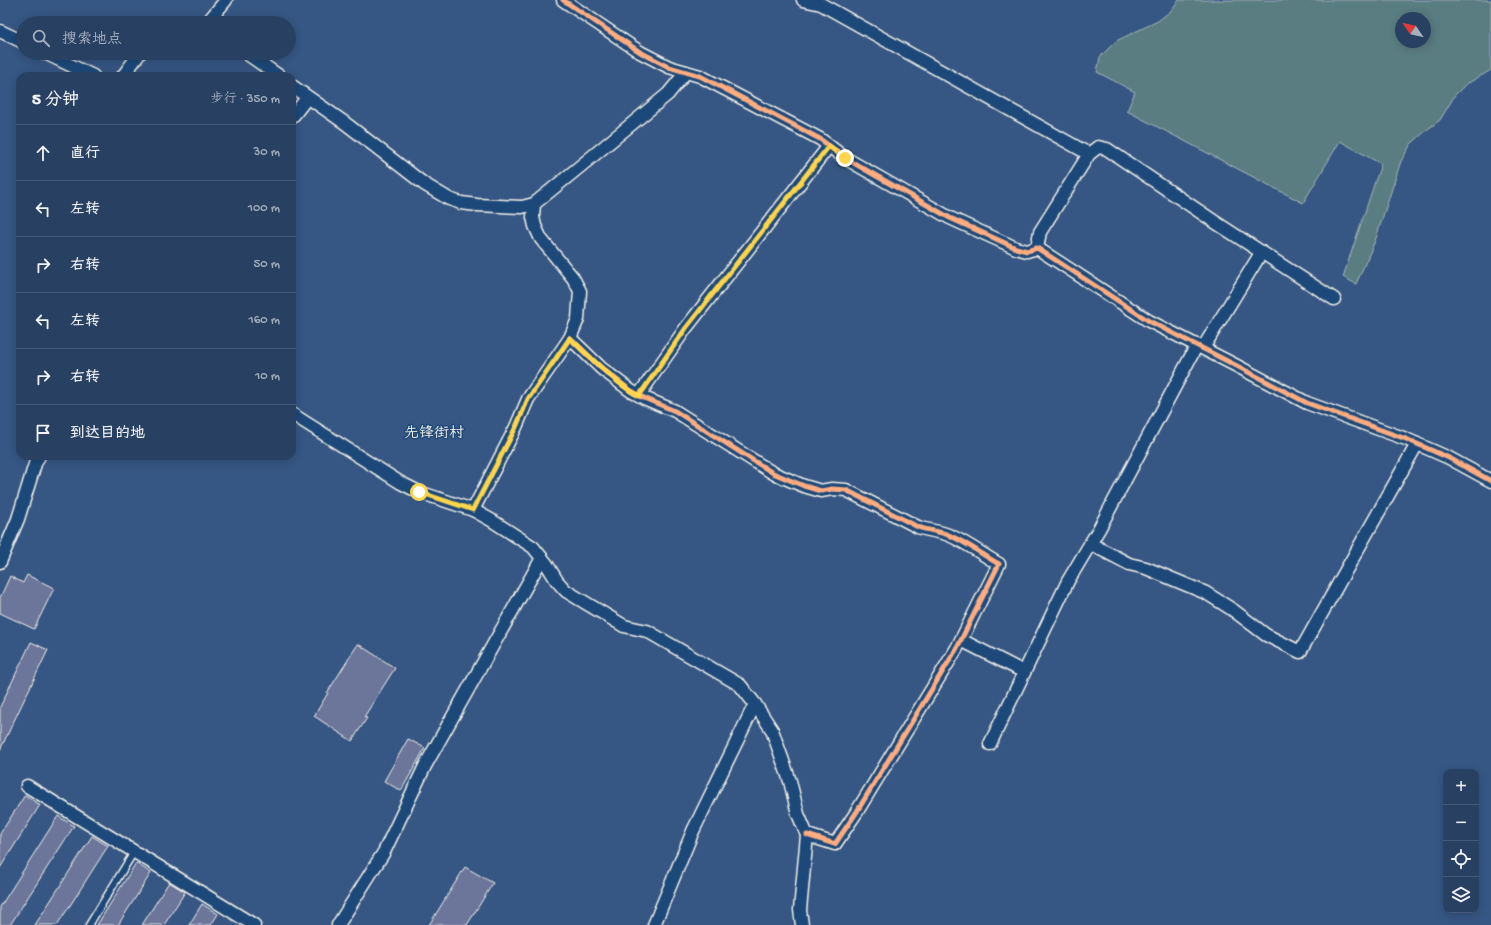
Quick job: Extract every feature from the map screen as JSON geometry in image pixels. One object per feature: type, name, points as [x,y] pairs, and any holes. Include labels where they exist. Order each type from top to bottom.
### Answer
[{"type":"street","points":[[213,16],[226,0]]},
{"type":"street","points":[[564,0],[640,52],[669,67],[700,76],[820,139],[845,158],[950,218],[1016,248],[1027,251],[1037,248],[1149,321],[1307,403],[1417,444],[1449,458],[1491,481]]},
{"type":"street","points":[[803,0],[820,2],[1089,154]]},
{"type":"street","points":[[0,31],[16,39]]},
{"type":"street","points":[[60,60],[85,72]]},
{"type":"street","points":[[126,72],[135,60]]},
{"type":"street","points":[[256,60],[273,72]]},
{"type":"street","points":[[296,89],[345,123],[424,184],[449,199],[461,203],[477,205],[522,206],[534,204],[668,94],[686,72]]},
{"type":"street","points":[[296,112],[307,98]]},
{"type":"street","points":[[639,396],[686,328],[829,146]]},
{"type":"street","points":[[1037,248],[1040,232],[1089,154],[1098,146],[1107,149],[1262,253],[1334,299]]},
{"type":"street","points":[[473,510],[516,427],[528,399],[570,338],[578,320],[580,291],[573,278],[542,239],[535,226],[533,217],[534,204]]},
{"type":"street","points":[[990,744],[1068,581],[1091,544],[1200,347],[1262,253]]},
{"type":"street","points":[[570,338],[601,368],[631,391],[639,396],[676,411],[773,473],[804,486],[821,491],[832,489],[846,490],[918,527],[926,530],[934,530],[951,536],[999,564],[961,640],[856,813],[835,844],[807,835]]},
{"type":"street","points":[[296,417],[401,483],[419,492],[473,510],[533,547],[566,590],[624,626],[647,631],[740,685],[755,704],[772,730],[790,781],[798,814],[807,835],[800,910],[802,925]]},
{"type":"street","points":[[1091,544],[1129,564],[1146,568],[1206,593],[1233,610],[1266,635],[1300,652],[1417,444]]},
{"type":"street","points":[[0,562],[18,519],[37,460]]},
{"type":"street","points":[[338,925],[384,852],[425,766],[542,558]]},
{"type":"street","points":[[961,640],[1024,672]]},
{"type":"street","points":[[654,925],[693,831],[755,704]]},
{"type":"street","points":[[27,786],[254,925]]},
{"type":"lane","points":[[89,925],[134,852]]},
{"type":"green space","points":[[1179,0],[1491,0],[1491,70],[1465,85],[1455,95],[1440,120],[1411,144],[1401,161],[1375,241],[1356,284],[1343,277],[1381,164],[1340,141],[1303,203],[1127,111],[1135,92],[1097,72],[1100,57],[1116,41],[1158,21],[1173,9]]},
{"type":"building","points":[[27,575],[54,588],[34,629],[0,613],[0,598],[10,576],[23,583]]},
{"type":"building","points":[[31,642],[48,650],[0,750],[0,707]]},
{"type":"building","points":[[358,644],[395,668],[364,717],[367,718],[352,741],[314,716]]},
{"type":"building","points":[[408,739],[425,748],[401,791],[384,781]]},
{"type":"building","points":[[25,795],[40,805],[0,868],[0,834]]},
{"type":"building","points":[[58,816],[74,826],[10,925],[0,925],[0,907]]},
{"type":"building","points":[[92,836],[108,846],[71,904],[57,925],[35,925]]},
{"type":"building","points":[[136,863],[151,873],[118,925],[97,925]]},
{"type":"building","points":[[465,867],[493,883],[467,925],[429,925]]},
{"type":"building","points":[[169,882],[185,892],[164,925],[142,925]]},
{"type":"building","points":[[202,904],[218,914],[211,925],[189,925]]},
{"type":"cycle path","points":[[563,0],[640,52],[669,67],[700,76],[820,139],[845,158],[950,218],[1016,248],[1027,251],[1037,248],[1149,321],[1307,403],[1406,439],[1449,458],[1491,481]]},
{"type":"cycle path","points":[[570,338],[601,368],[631,391],[675,411],[773,473],[804,486],[821,491],[832,489],[846,490],[918,527],[951,536],[999,564],[957,648],[856,813],[835,844],[807,835]]},
{"type":"district","name":"先锋街村","points":[[434,432]]},
{"type":"route","points":[[419,492],[473,510],[516,427],[528,399],[570,338],[601,368],[639,396],[686,328],[829,146],[845,158]]}]
